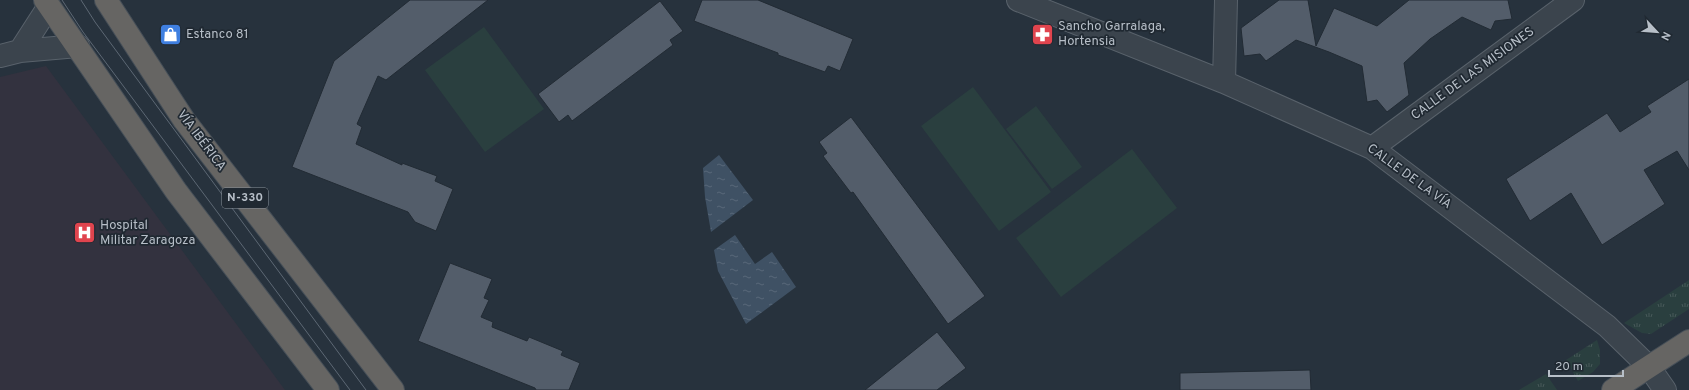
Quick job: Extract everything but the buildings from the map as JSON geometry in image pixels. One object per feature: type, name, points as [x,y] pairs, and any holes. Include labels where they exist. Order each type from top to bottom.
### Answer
[{"type":"highway","name":"VÍA IBÉRICA","points":[[106,0],[184,120],[393,390]]},
{"type":"highway","points":[[47,3],[78,46],[176,191],[328,390]]},
{"type":"highway","points":[[1613,390],[1689,341]]},
{"type":"street","name":"CALLE DE LA VÍA","points":[[1018,0],[1224,82],[1372,148],[1607,326],[1649,367],[1666,390]]},
{"type":"street","points":[[1224,82],[1226,0]]},
{"type":"street","name":"CALLE DE LAS MISIONES","points":[[1372,148],[1573,0]]},
{"type":"street","points":[[10,54],[47,3]]},
{"type":"street","points":[[10,54],[78,46]]},
{"type":"shaded area","name":"Hospital Militar Zaragoza","points":[[46,66],[285,390],[0,390],[0,77]]},
{"type":"green space","points":[[484,27],[544,109],[485,152],[425,70]]},
{"type":"green space","points":[[973,87],[1051,192],[999,231],[921,126]]},
{"type":"green space","points":[[1036,106],[1082,167],[1052,189],[1006,129]]},
{"type":"green space","points":[[1132,149],[1177,208],[1061,297],[1016,238]]},
{"type":"green space","points":[[1689,280],[1689,309],[1651,334],[1642,333],[1624,323]]},
{"type":"green space","points":[[1597,340],[1600,350],[1600,364],[1593,372],[1578,381],[1566,360]]},
{"type":"green space","points":[[1546,374],[1557,390],[1519,390]]},
{"type":"water","points":[[719,155],[753,200],[711,232],[705,197],[703,168]]},
{"type":"water","points":[[735,235],[755,264],[772,252],[796,287],[746,324],[718,271],[714,250]]},
{"type":"tram line","points":[[62,0],[83,32],[350,390]]},
{"type":"tram line","points":[[81,0],[95,22],[366,390]]},
{"type":"place","name":"Sancho Garralaga, Hortensia","points":[[1042,34]]},
{"type":"place","name":"Estanco 81","points":[[171,35]]},
{"type":"place","name":"Hospital Militar Zaragoza","points":[[85,233]]}]
